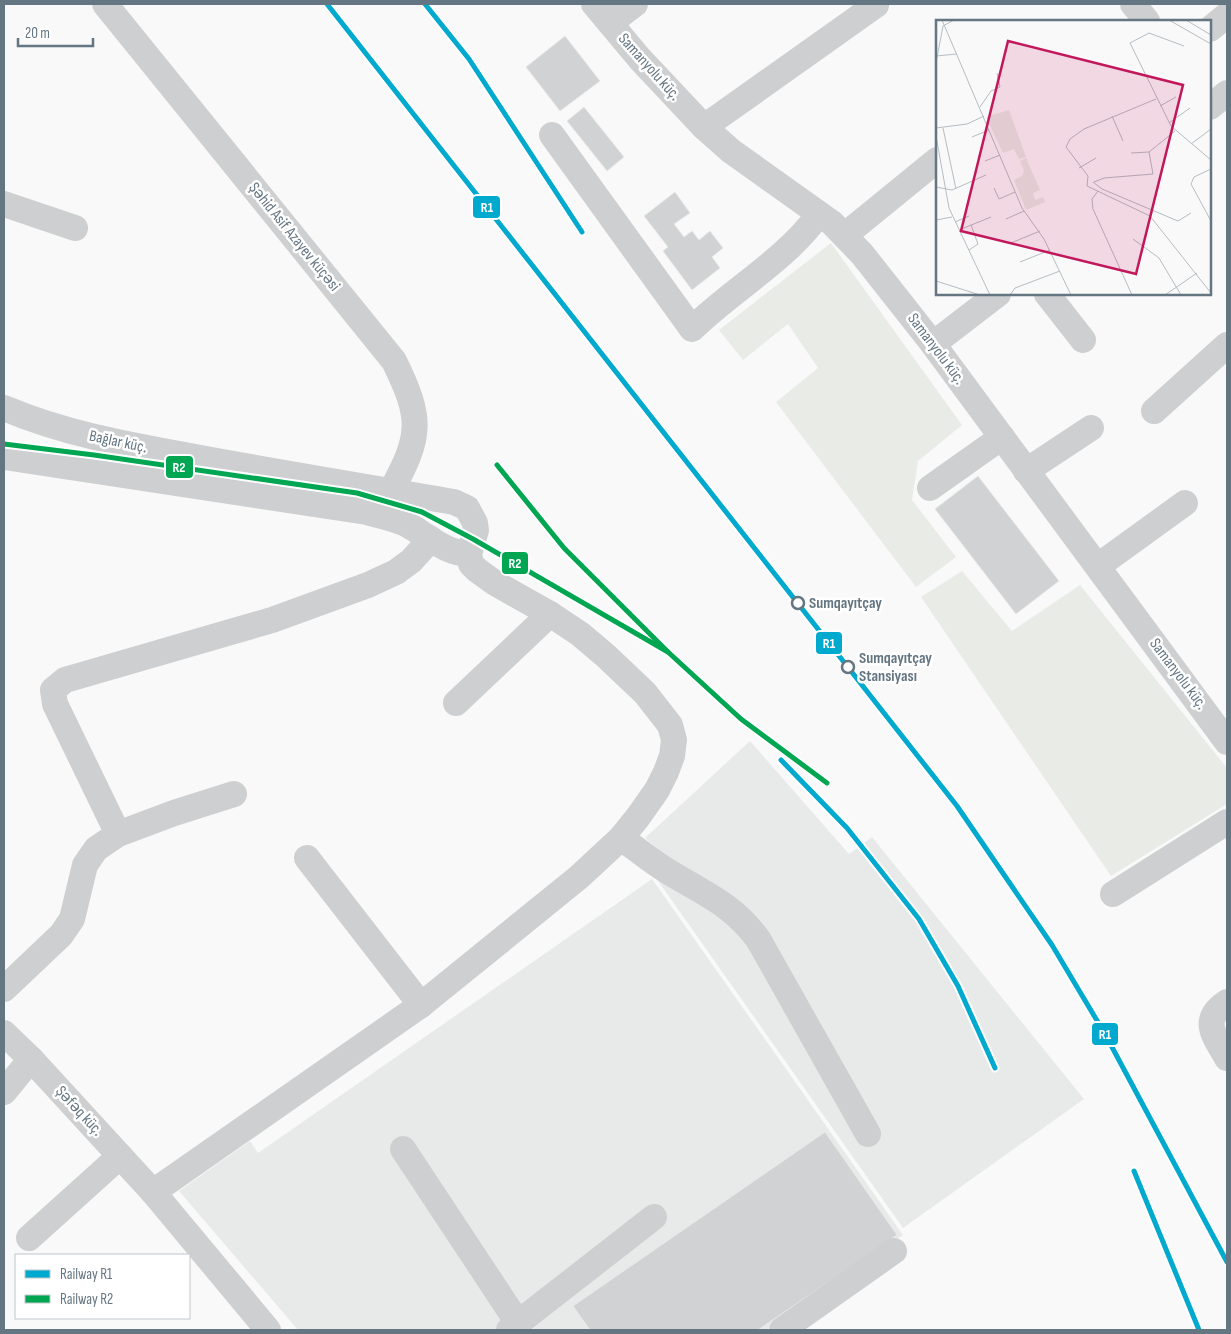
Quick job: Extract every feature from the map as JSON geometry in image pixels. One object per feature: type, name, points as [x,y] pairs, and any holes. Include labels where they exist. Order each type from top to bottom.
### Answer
[{"type":"street","name":"Şəhid Asif Azayev küçəsi","points":[[105,4],[394,361],[409,391],[416,429],[410,454],[391,491]]},
{"type":"street","points":[[602,14],[636,4]]},
{"type":"street","points":[[704,127],[876,5]]},
{"type":"street","name":"Samanyolu küç.","points":[[602,14],[664,86],[704,127],[731,151],[819,214],[845,235],[862,254],[932,344],[1098,566],[1218,709],[1227,742]]},
{"type":"street","points":[[1211,27],[1227,15]]},
{"type":"street","points":[[1211,106],[1227,92]]},
{"type":"street","points":[[552,135],[692,329],[709,312],[752,280],[795,242],[819,214]]},
{"type":"street","points":[[845,235],[936,161]]},
{"type":"street","points":[[4,204],[75,228]]},
{"type":"street","points":[[932,344],[997,295]]},
{"type":"street","points":[[1048,295],[1084,340]]},
{"type":"street","points":[[1154,411],[1227,345]]},
{"type":"street","name":"Bağlar küç.","points":[[4,408],[64,430],[116,442],[454,502],[467,508],[476,523],[471,546]]},
{"type":"street","points":[[1026,471],[1090,428]]},
{"type":"street","points":[[930,488],[1002,437]]},
{"type":"street","points":[[4,457],[367,512],[407,524],[457,553],[471,546],[471,564],[495,583],[550,614],[580,634],[645,693],[670,725],[674,740],[672,756],[657,790],[621,838],[580,877],[421,1005],[153,1192]]},
{"type":"street","points":[[1098,566],[1186,503]]},
{"type":"street","points":[[118,834],[55,704],[53,690],[65,680],[272,620],[368,585],[396,572],[411,561],[431,539]]},
{"type":"street","points":[[456,703],[550,614]]},
{"type":"street","points":[[4,990],[61,935],[72,919],[85,865],[96,849],[118,834],[174,813],[234,794]]},
{"type":"street","points":[[1113,894],[1227,822]]},
{"type":"street","points":[[621,838],[667,871],[724,904],[746,922],[758,939],[868,1134]]},
{"type":"street","points":[[307,858],[421,1005]]},
{"type":"street","points":[[1227,1002],[1220,1006],[1211,1018],[1211,1030],[1227,1058]]},
{"type":"street","name":"Şəfəq küç.","points":[[4,1033],[153,1192],[268,1330]]},
{"type":"street","points":[[4,1092],[31,1060]]},
{"type":"street","points":[[403,1149],[514,1327],[654,1217]]},
{"type":"street","points":[[28,1238],[120,1156]]},
{"type":"street","points":[[782,1330],[894,1251]]},
{"type":"shaded area","points":[[831,243],[962,425],[918,461],[912,500],[956,557],[916,587],[776,402],[818,368],[788,324],[743,360],[719,330]]},
{"type":"shaded area","points":[[962,571],[1012,631],[1080,585],[1227,768],[1227,804],[1111,876],[921,597]]},
{"type":"shaded area","points":[[750,741],[849,854],[872,837],[1084,1099],[903,1228],[656,878],[674,864],[645,838]]},
{"type":"shaded area","points":[[652,879],[903,1235],[766,1330],[298,1330],[179,1191],[250,1141],[258,1153]]},
{"type":"building","points":[[565,36],[600,81],[560,111],[526,67]]},
{"type":"building","points":[[584,107],[624,157],[607,171],[567,121]]},
{"type":"building","points":[[675,192],[690,213],[674,224],[684,237],[692,231],[699,240],[710,231],[723,248],[712,257],[720,268],[692,290],[663,251],[668,247],[644,216]]},
{"type":"building","points":[[978,476],[1059,581],[1016,614],[935,509]]},
{"type":"building","points":[[825,1132],[897,1235],[758,1330],[590,1330],[573,1306]]},
{"type":"rail line","name":"R1","points":[[327,4],[957,806],[1052,945],[1105,1034],[1227,1262]]},
{"type":"rail line","name":"R1","points":[[425,4],[469,59],[582,232]]},
{"type":"rail line","name":"R2","points":[[4,444],[357,493],[422,512],[473,539],[668,652]]},
{"type":"rail line","name":"R2","points":[[497,465],[564,548],[668,652],[741,719],[827,783]]},
{"type":"rail line","name":"R1","points":[[781,760],[847,828],[919,919],[958,986],[995,1068]]},
{"type":"rail line","name":"R1","points":[[1134,1171],[1199,1330]]},
{"type":"place","name":"Sumqayıtçay","points":[[798,603]]},
{"type":"place","name":"Sumqayıtçay Stansiyası","points":[[848,667]]}]
